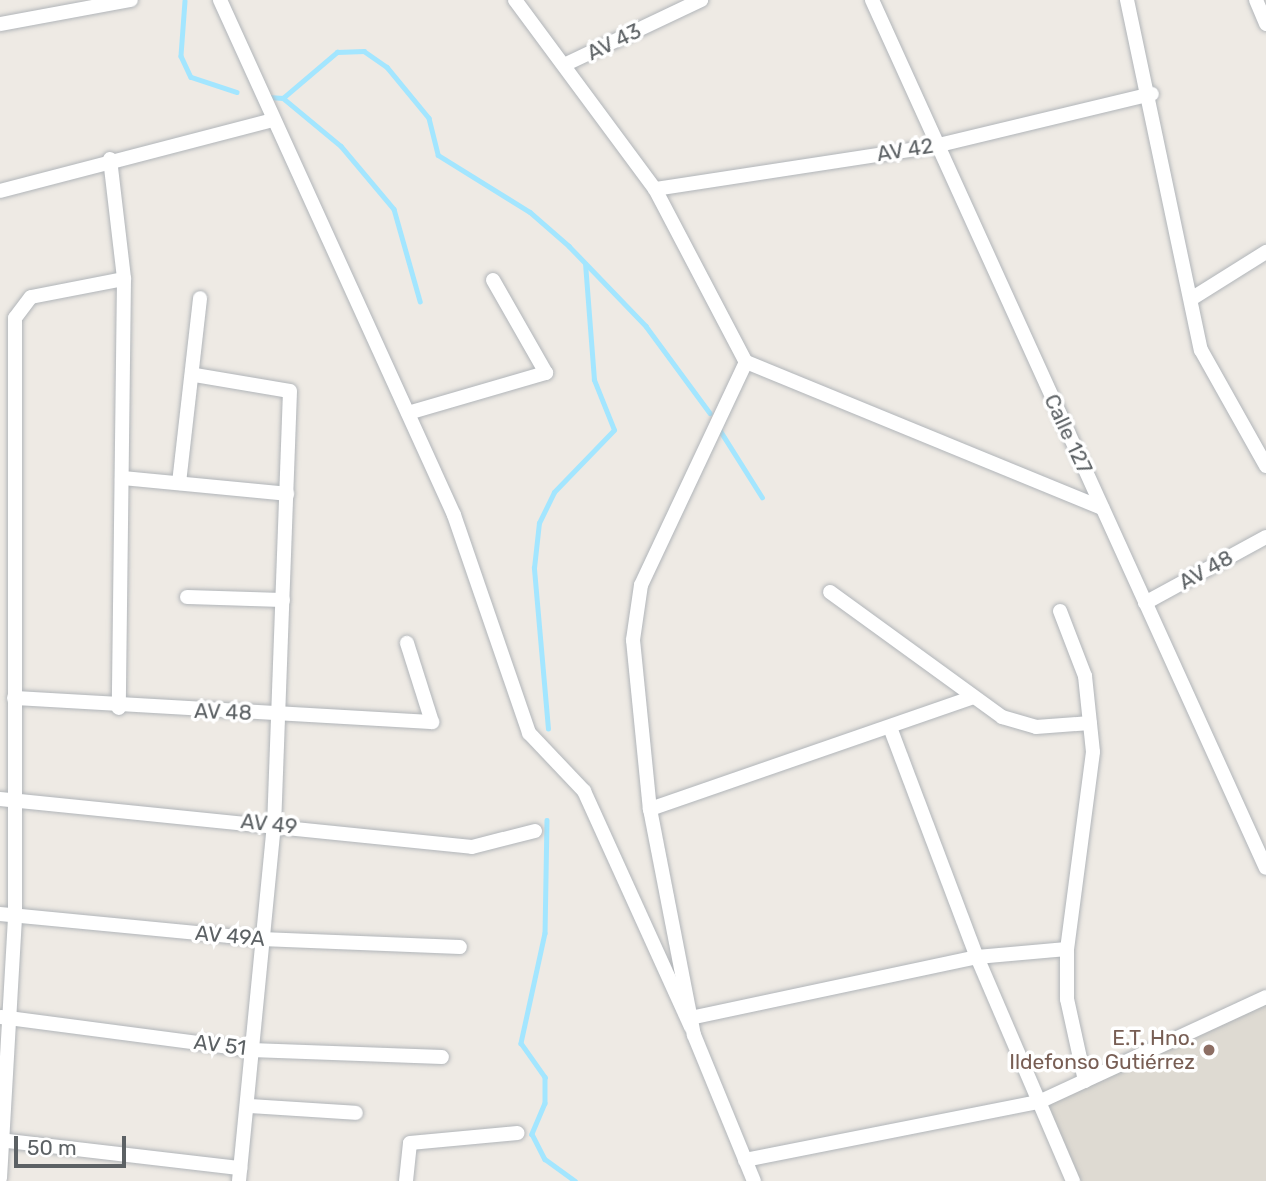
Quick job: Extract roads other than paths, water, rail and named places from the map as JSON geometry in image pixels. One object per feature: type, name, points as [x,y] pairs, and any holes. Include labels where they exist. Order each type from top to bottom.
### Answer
[{"type":"street","points":[[0,24],[131,0]]},
{"type":"street","points":[[220,0],[272,120],[454,515],[529,733],[584,791],[694,1035],[754,1181]]},
{"type":"street","points":[[514,0],[655,189],[746,362],[1102,508]]},
{"type":"street","name":"AV 43","points":[[565,65],[701,0]]},
{"type":"street","name":"Calle 127","points":[[872,0],[935,146],[1266,867]]},
{"type":"street","points":[[1127,0],[1152,94],[1201,351],[1266,466]]},
{"type":"street","points":[[1256,0],[1266,24]]},
{"type":"street","name":"AV 42","points":[[655,189],[935,146],[1152,94]]},
{"type":"street","points":[[0,191],[110,159],[219,138],[272,120]]},
{"type":"street","points":[[110,159],[124,279],[119,708]]},
{"type":"street","points":[[1191,299],[1266,251]]},
{"type":"street","points":[[0,1178],[5,1017],[15,915],[6,799],[14,698],[6,562],[15,318],[21,302],[78,284],[124,279]]},
{"type":"street","points":[[408,413],[546,373],[493,280]]},
{"type":"street","points":[[179,483],[195,375],[200,298]]},
{"type":"street","points":[[694,1035],[695,1017],[650,809],[633,640],[642,585],[746,362]]},
{"type":"street","points":[[2,1141],[239,1175],[249,1106],[251,1050],[274,824],[290,391],[195,375]]},
{"type":"street","points":[[122,478],[287,494]]},
{"type":"street","name":"AV 48","points":[[1145,603],[1266,537]]},
{"type":"street","points":[[830,592],[1002,717],[1036,727],[1090,723]]},
{"type":"street","points":[[187,597],[283,600]]},
{"type":"street","points":[[1060,611],[1085,676],[1093,752],[1067,949],[1067,999],[1085,1081]]},
{"type":"street","name":"AV 48","points":[[14,698],[119,708],[432,722],[407,643]]},
{"type":"street","points":[[650,809],[891,730],[973,697]]},
{"type":"street","points":[[891,730],[976,957],[1073,1181]]},
{"type":"street","name":"AV 49","points":[[6,799],[274,824],[472,847],[535,831]]},
{"type":"street","name":"AV 49A","points":[[0,914],[261,939],[460,947]]},
{"type":"street","points":[[695,1017],[976,957],[1067,949]]},
{"type":"street","points":[[745,1160],[1038,1102],[1266,997]]},
{"type":"street","name":"AV 51","points":[[5,1017],[251,1050],[442,1057]]},
{"type":"street","points":[[249,1106],[356,1113]]},
{"type":"street","points":[[406,1181],[410,1143],[518,1133]]},
{"type":"waterway","points":[[185,1],[181,56],[191,77],[237,92]]},
{"type":"waterway","points":[[268,97],[283,98],[337,52],[364,51],[387,67],[429,118],[438,155],[530,212],[569,246],[646,326],[710,413]]},
{"type":"waterway","points":[[283,98],[341,146],[394,209],[420,301]]},
{"type":"waterway","points":[[548,729],[534,568],[539,523],[554,492],[614,430],[594,380],[585,264]]},
{"type":"waterway","points":[[718,427],[762,497]]},
{"type":"waterway","points":[[547,820],[545,933],[521,1043],[545,1077],[545,1103],[532,1134],[545,1159],[575,1181]]},
{"type":"place","name":"E.T. Hno. Ildefonso Gutiérrez","points":[[1209,1050]]}]
